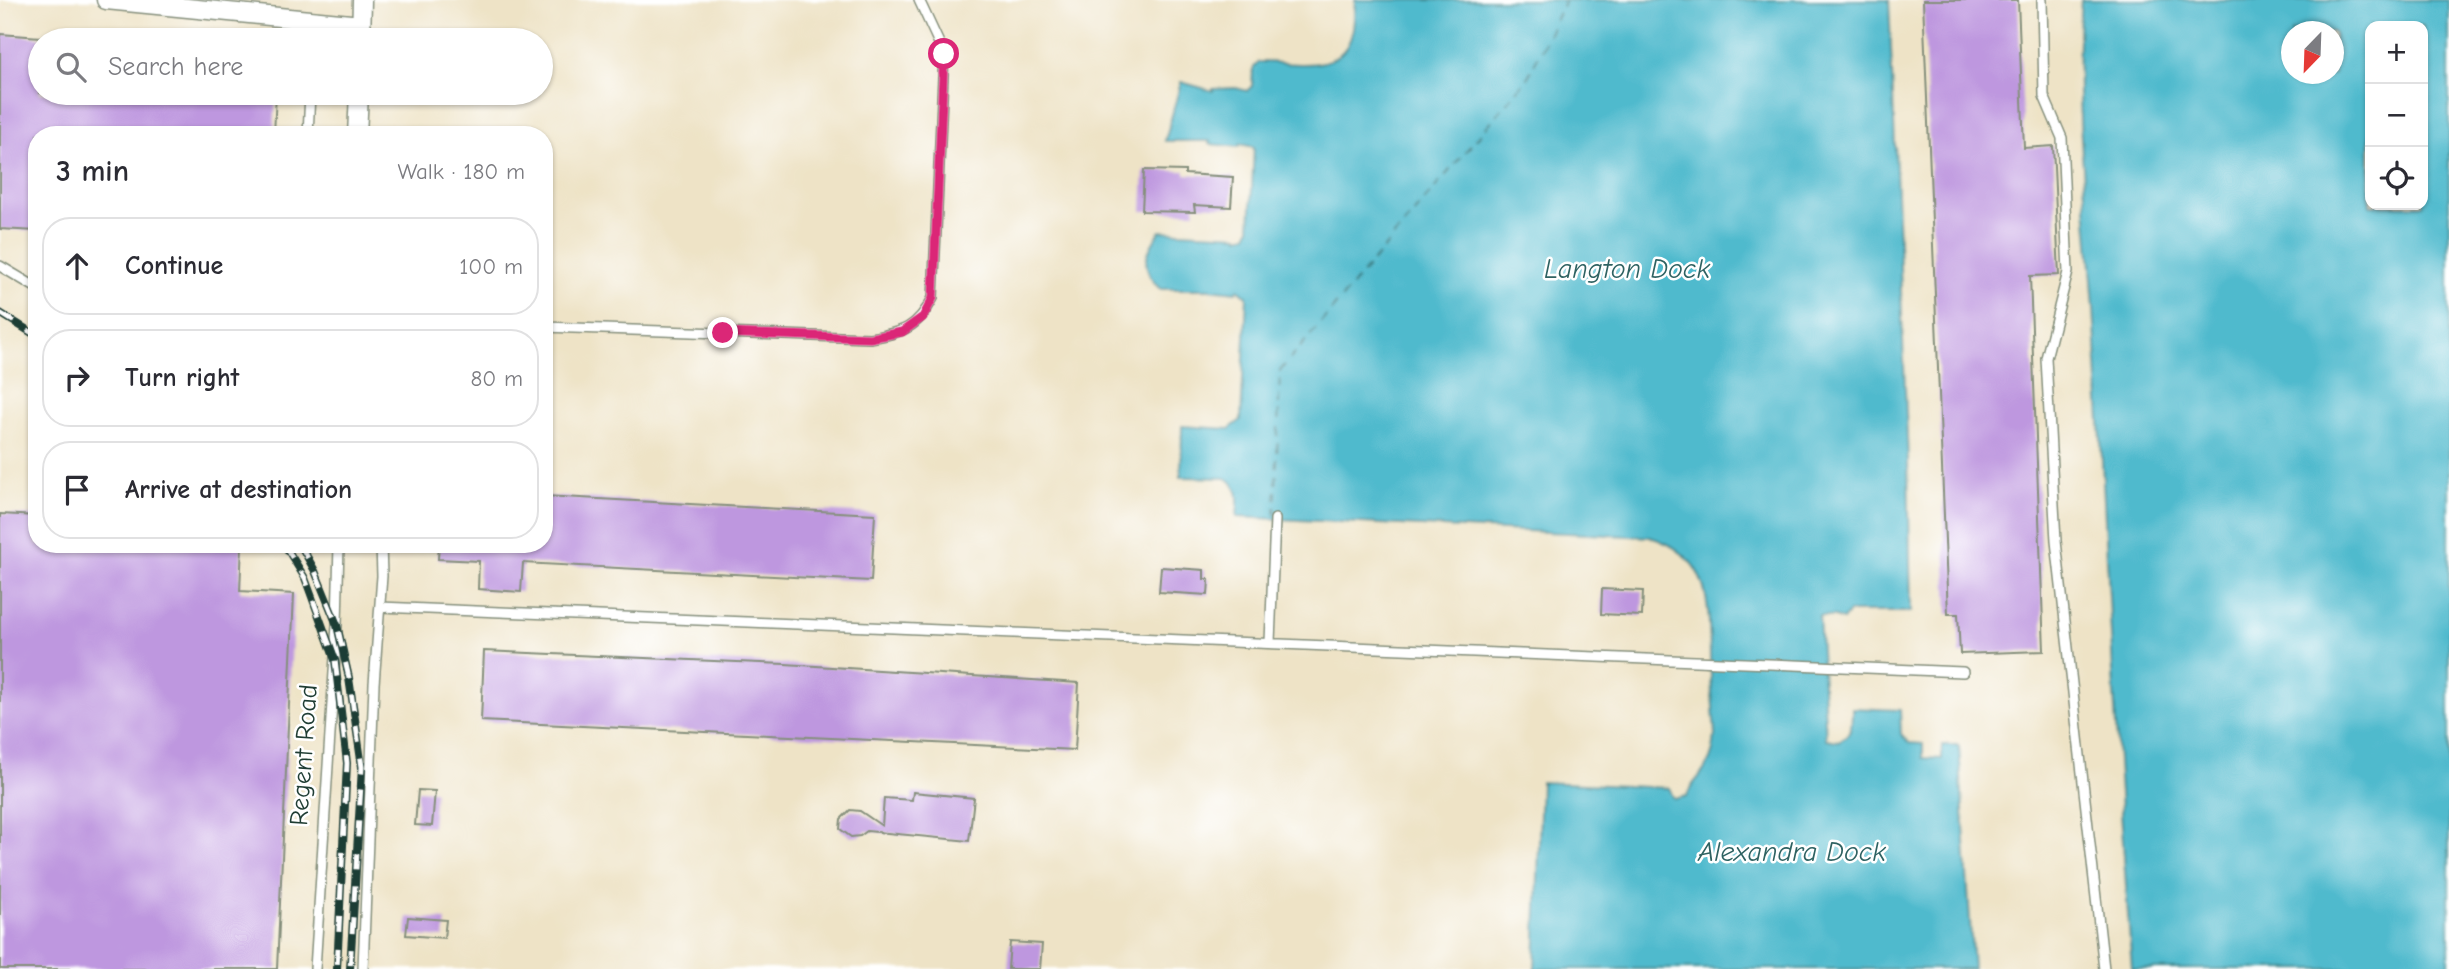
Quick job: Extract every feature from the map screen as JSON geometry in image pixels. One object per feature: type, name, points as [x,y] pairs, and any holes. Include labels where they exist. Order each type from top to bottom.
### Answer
[{"type":"street","points":[[106,0],[172,3],[292,18],[338,28]]},
{"type":"street","points":[[361,28],[362,0]]},
{"type":"street","points":[[357,126],[358,105]]},
{"type":"lane","points":[[553,327],[870,338],[902,332],[923,317],[933,298],[944,54],[919,0]]},
{"type":"lane","points":[[2042,0],[2044,96],[2062,138],[2068,272],[2046,358],[2056,541],[2104,969]]},
{"type":"lane","points":[[308,126],[309,105]]},
{"type":"lane","points":[[0,267],[28,283]]},
{"type":"lane","points":[[1270,642],[1275,519]]},
{"type":"lane","name":"Regent Road","points":[[315,969],[337,625],[339,553]]},
{"type":"lane","points":[[363,969],[373,684],[382,576],[381,553]]},
{"type":"lane","points":[[380,607],[1963,671]]},
{"type":"water","name":"Langton Dock","points":[[1355,0],[1889,0],[1908,462],[1911,612],[1849,612],[1843,620],[1819,616],[1826,739],[1838,741],[1847,735],[1852,723],[1852,708],[1900,710],[1901,734],[1909,743],[1923,744],[1923,758],[1942,759],[1942,745],[1959,747],[1973,969],[1535,969],[1541,782],[1669,788],[1674,799],[1687,796],[1710,759],[1715,734],[1709,618],[1707,600],[1696,569],[1670,545],[1650,537],[1237,517],[1237,490],[1226,478],[1181,477],[1182,426],[1229,429],[1241,420],[1247,296],[1238,289],[1236,292],[1160,289],[1149,274],[1148,254],[1160,231],[1239,237],[1247,235],[1250,229],[1254,147],[1209,144],[1210,141],[1165,141],[1181,82],[1213,91],[1236,88],[1247,91],[1252,86],[1253,69],[1258,62],[1313,64],[1338,56],[1346,47],[1352,33]]},
{"type":"water","points":[[2081,0],[2449,0],[2449,969],[2132,969],[2079,86]]},
{"type":"building","points":[[1923,0],[2018,0],[2024,148],[2053,146],[2059,275],[2030,276],[2044,651],[1960,654],[1958,614],[1948,614]]},
{"type":"building","points":[[0,34],[28,36],[28,105],[275,105],[274,126],[28,126],[28,231],[0,229]]},
{"type":"building","points":[[1144,170],[1185,171],[1185,174],[1233,177],[1231,207],[1194,205],[1195,212],[1142,211]]},
{"type":"building","points":[[553,496],[875,514],[871,581],[523,563],[521,592],[478,589],[479,561],[438,559],[438,553],[553,553]]},
{"type":"building","points":[[0,514],[28,516],[28,553],[242,553],[240,591],[294,594],[277,969],[0,969]]},
{"type":"building","points":[[1161,567],[1204,570],[1204,579],[1209,579],[1208,595],[1159,592]]},
{"type":"building","points":[[1602,589],[1643,591],[1642,616],[1601,614]]},
{"type":"building","points":[[484,651],[785,664],[1079,683],[1075,750],[481,721]]},
{"type":"building","points":[[418,790],[435,791],[432,826],[415,825]]},
{"type":"building","points":[[913,792],[974,798],[969,841],[867,831],[860,836],[851,837],[840,829],[841,819],[850,810],[860,811],[882,826],[884,798],[912,800]]},
{"type":"building","points":[[408,917],[446,920],[444,938],[406,935]]},
{"type":"building","points":[[1010,942],[1042,944],[1040,969],[1008,969]]},
{"type":"ferry route","points":[[1275,516],[1280,371],[1527,79],[1565,0]]},
{"type":"railway","points":[[0,313],[28,330]]},
{"type":"railway","points":[[290,553],[305,578],[335,660],[347,763],[337,969]]},
{"type":"railway","points":[[305,553],[337,625],[349,678],[362,767],[350,969]]},
{"type":"route","points":[[723,333],[870,338],[902,332],[923,317],[933,298],[944,54]]},
{"type":"water label","name":"Alexandra Dock","points":[[1792,851]]}]
